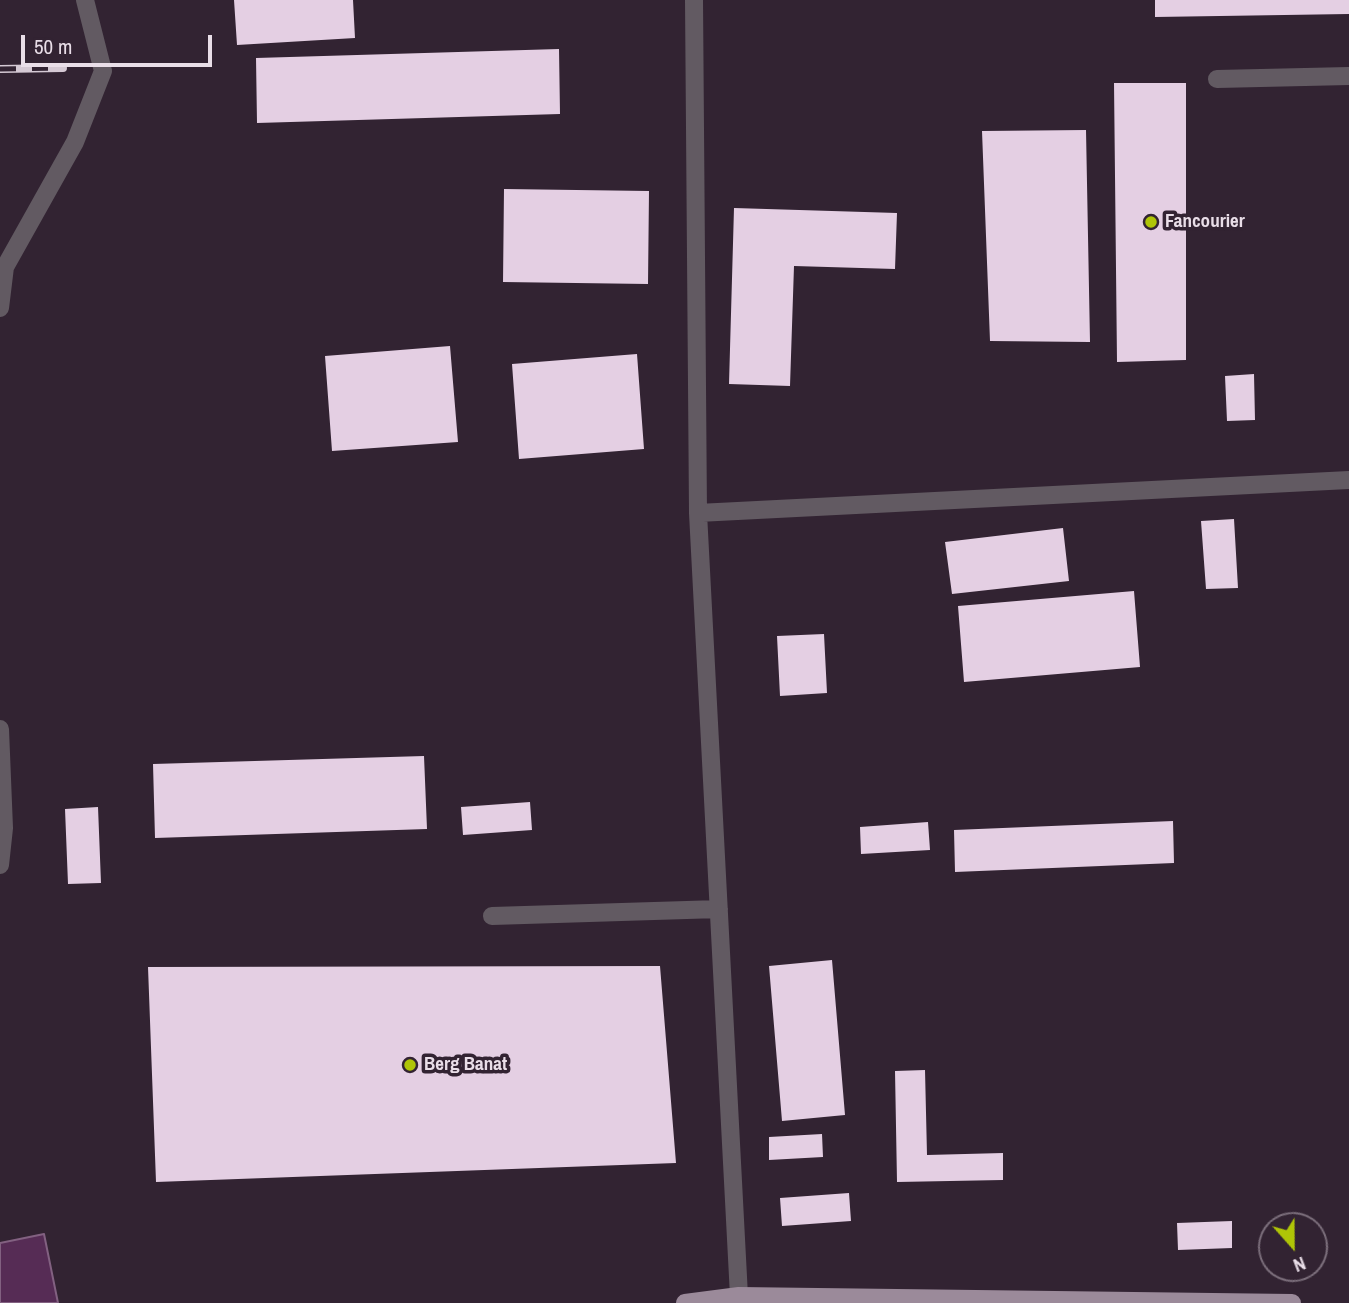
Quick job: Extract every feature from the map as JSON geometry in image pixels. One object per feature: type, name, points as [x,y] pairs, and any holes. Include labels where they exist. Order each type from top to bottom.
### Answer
[{"type":"main road","points":[[685,1303],[739,1296],[1292,1303]]},
{"type":"street","points":[[0,308],[5,267],[75,142],[103,71],[85,0]]},
{"type":"street","points":[[694,0],[698,513],[739,1296]]},
{"type":"street","points":[[1217,79],[1349,76]]},
{"type":"street","points":[[698,513],[1349,480]]},
{"type":"street","points":[[0,729],[4,828],[0,865]]},
{"type":"street","points":[[492,916],[719,909]]},
{"type":"shaded area","points":[[44,1234],[58,1303],[0,1303],[0,1243]]},
{"type":"building","points":[[234,0],[353,0],[355,38],[237,45]]},
{"type":"building","points":[[1155,0],[1349,0],[1349,14],[1155,17]]},
{"type":"building","points":[[559,49],[560,114],[257,123],[256,58]]},
{"type":"building","name":"Fancourier","points":[[1114,83],[1186,83],[1186,360],[1117,362]]},
{"type":"building","points":[[1086,130],[1090,342],[990,341],[982,131]]},
{"type":"building","points":[[504,189],[649,191],[648,284],[503,282]]},
{"type":"building","points":[[734,208],[897,213],[895,269],[794,266],[790,386],[729,384]]},
{"type":"building","points":[[450,346],[458,442],[332,451],[325,356]]},
{"type":"building","points":[[637,354],[644,449],[519,459],[512,364]]},
{"type":"building","points":[[1254,374],[1255,420],[1227,421],[1225,376]]},
{"type":"building","points":[[1234,519],[1238,588],[1206,589],[1201,521]]},
{"type":"building","points":[[1063,528],[1069,581],[952,594],[945,542]]},
{"type":"building","points":[[1134,591],[1140,667],[964,682],[958,606]]},
{"type":"building","points":[[824,634],[827,693],[780,696],[777,636]]},
{"type":"building","points":[[424,756],[427,829],[155,838],[153,764]]},
{"type":"building","points":[[530,802],[532,830],[463,835],[461,807]]},
{"type":"building","points":[[98,807],[101,883],[68,884],[65,809]]},
{"type":"building","points":[[1173,821],[1174,863],[955,872],[954,830]]},
{"type":"building","points":[[928,822],[930,850],[861,854],[860,827]]},
{"type":"building","points":[[832,960],[845,1115],[782,1121],[769,966]]},
{"type":"building","name":"Berg Banat","points":[[660,966],[676,1163],[156,1182],[148,967]]},
{"type":"building","points":[[925,1070],[927,1155],[1003,1153],[1003,1180],[897,1182],[895,1071]]},
{"type":"building","points":[[822,1134],[823,1157],[769,1160],[769,1137]]},
{"type":"building","points":[[849,1193],[851,1221],[782,1226],[780,1198]]},
{"type":"building","points":[[1232,1221],[1232,1248],[1178,1250],[1177,1223]]},
{"type":"railway","points":[[0,69],[63,68]]},
{"type":"place","name":"Fancourier","points":[[1151,222]]},
{"type":"place","name":"Berg Banat","points":[[410,1065]]}]
